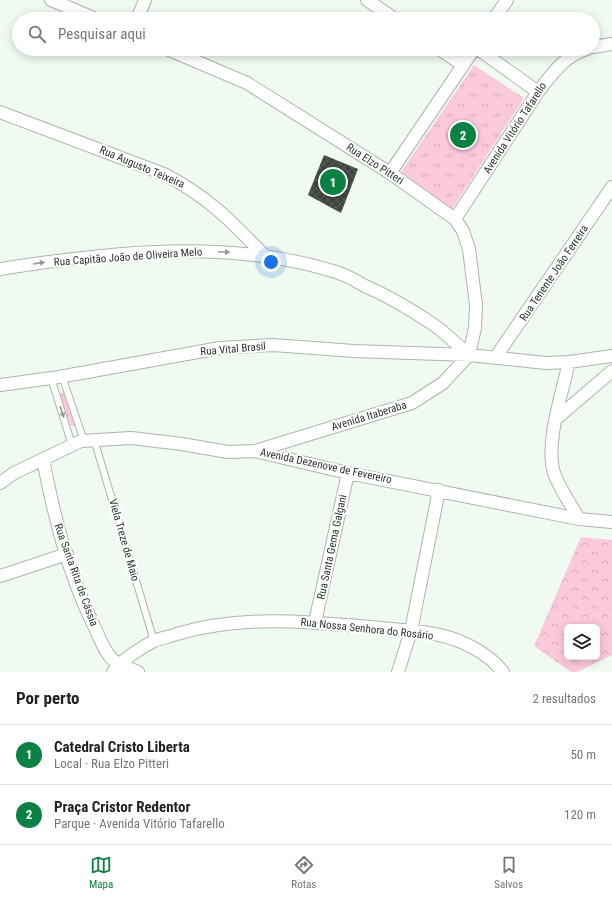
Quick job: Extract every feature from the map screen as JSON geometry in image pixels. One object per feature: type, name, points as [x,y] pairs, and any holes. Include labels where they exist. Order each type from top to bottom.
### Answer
[{"type":"street","points":[[51,0],[79,12]]},
{"type":"street","points":[[141,12],[145,0]]},
{"type":"street","points":[[367,0],[385,12]]},
{"type":"street","points":[[499,12],[508,0]]},
{"type":"street","points":[[600,46],[612,44]]},
{"type":"street","name":"Rua Elzo Pitteri","points":[[183,56],[246,83],[390,173],[455,219],[463,231],[469,249],[476,305],[475,328],[469,355]]},
{"type":"street","points":[[449,56],[462,65]]},
{"type":"street","points":[[390,173],[469,56]]},
{"type":"street","points":[[488,56],[538,92]]},
{"type":"street","name":"Avenida Vitório Tafarello","points":[[455,219],[552,72],[572,56]]},
{"type":"street","name":"Rua Augusto Teixeira","points":[[0,112],[164,174],[188,186],[217,208],[264,255]]},
{"type":"street","name":"Rua Tenente João Ferreira","points":[[495,358],[612,187]]},
{"type":"street","name":"Rua Capitão João de Oliveira Melo","points":[[0,269],[46,262],[176,252],[222,252],[264,255],[337,272],[378,292],[435,326],[469,355]]},
{"type":"street","name":"Rua Vital Brasil","points":[[0,385],[56,377],[220,348],[273,345],[354,351],[469,355]]},
{"type":"street","points":[[469,355],[546,363],[569,362],[612,356]]},
{"type":"street","name":"Avenida Itaberaba","points":[[255,451],[412,403],[443,383],[469,355]]},
{"type":"street","points":[[569,362],[551,448],[552,463],[559,485],[580,519]]},
{"type":"street","points":[[557,418],[612,371]]},
{"type":"street","name":"Avenida Dezenove de Fevereiro","points":[[0,483],[14,473],[83,442],[131,438],[182,444],[228,452],[255,451],[348,473],[580,519],[612,522]]},
{"type":"street","name":"Rua Santa Rita de Cássia","points":[[43,459],[57,527],[87,612],[116,668],[138,672]]},
{"type":"street","name":"Rua Santa Gema Galgani","points":[[315,622],[348,473]]},
{"type":"street","points":[[398,672],[411,631],[439,490]]},
{"type":"street","points":[[0,576],[67,554]]},
{"type":"street","name":"Rua Nossa Senhora do Rosário","points":[[116,668],[154,641],[195,629],[242,622],[315,622],[411,631],[460,641],[491,659],[503,672]]},
{"type":"lane","points":[[56,377],[83,442]]},
{"type":"lane","points":[[56,377],[83,442]]},
{"type":"lane","name":"Viela Treze de Maio","points":[[83,442],[154,641]]},
{"type":"green space","points":[[474,65],[524,98],[452,209],[401,172]]},
{"type":"green space","points":[[64,392],[76,426],[71,426],[59,394]]},
{"type":"green space","points":[[581,537],[612,540],[612,655],[577,672],[571,672],[534,646]]},
{"type":"building","points":[[324,155],[358,169],[341,213],[308,195]]},
{"type":"place","name":"Praça Cristor Redentor","points":[[463,135]]},
{"type":"place","name":"Catedral Cristo Liberta","points":[[333,182]]}]
